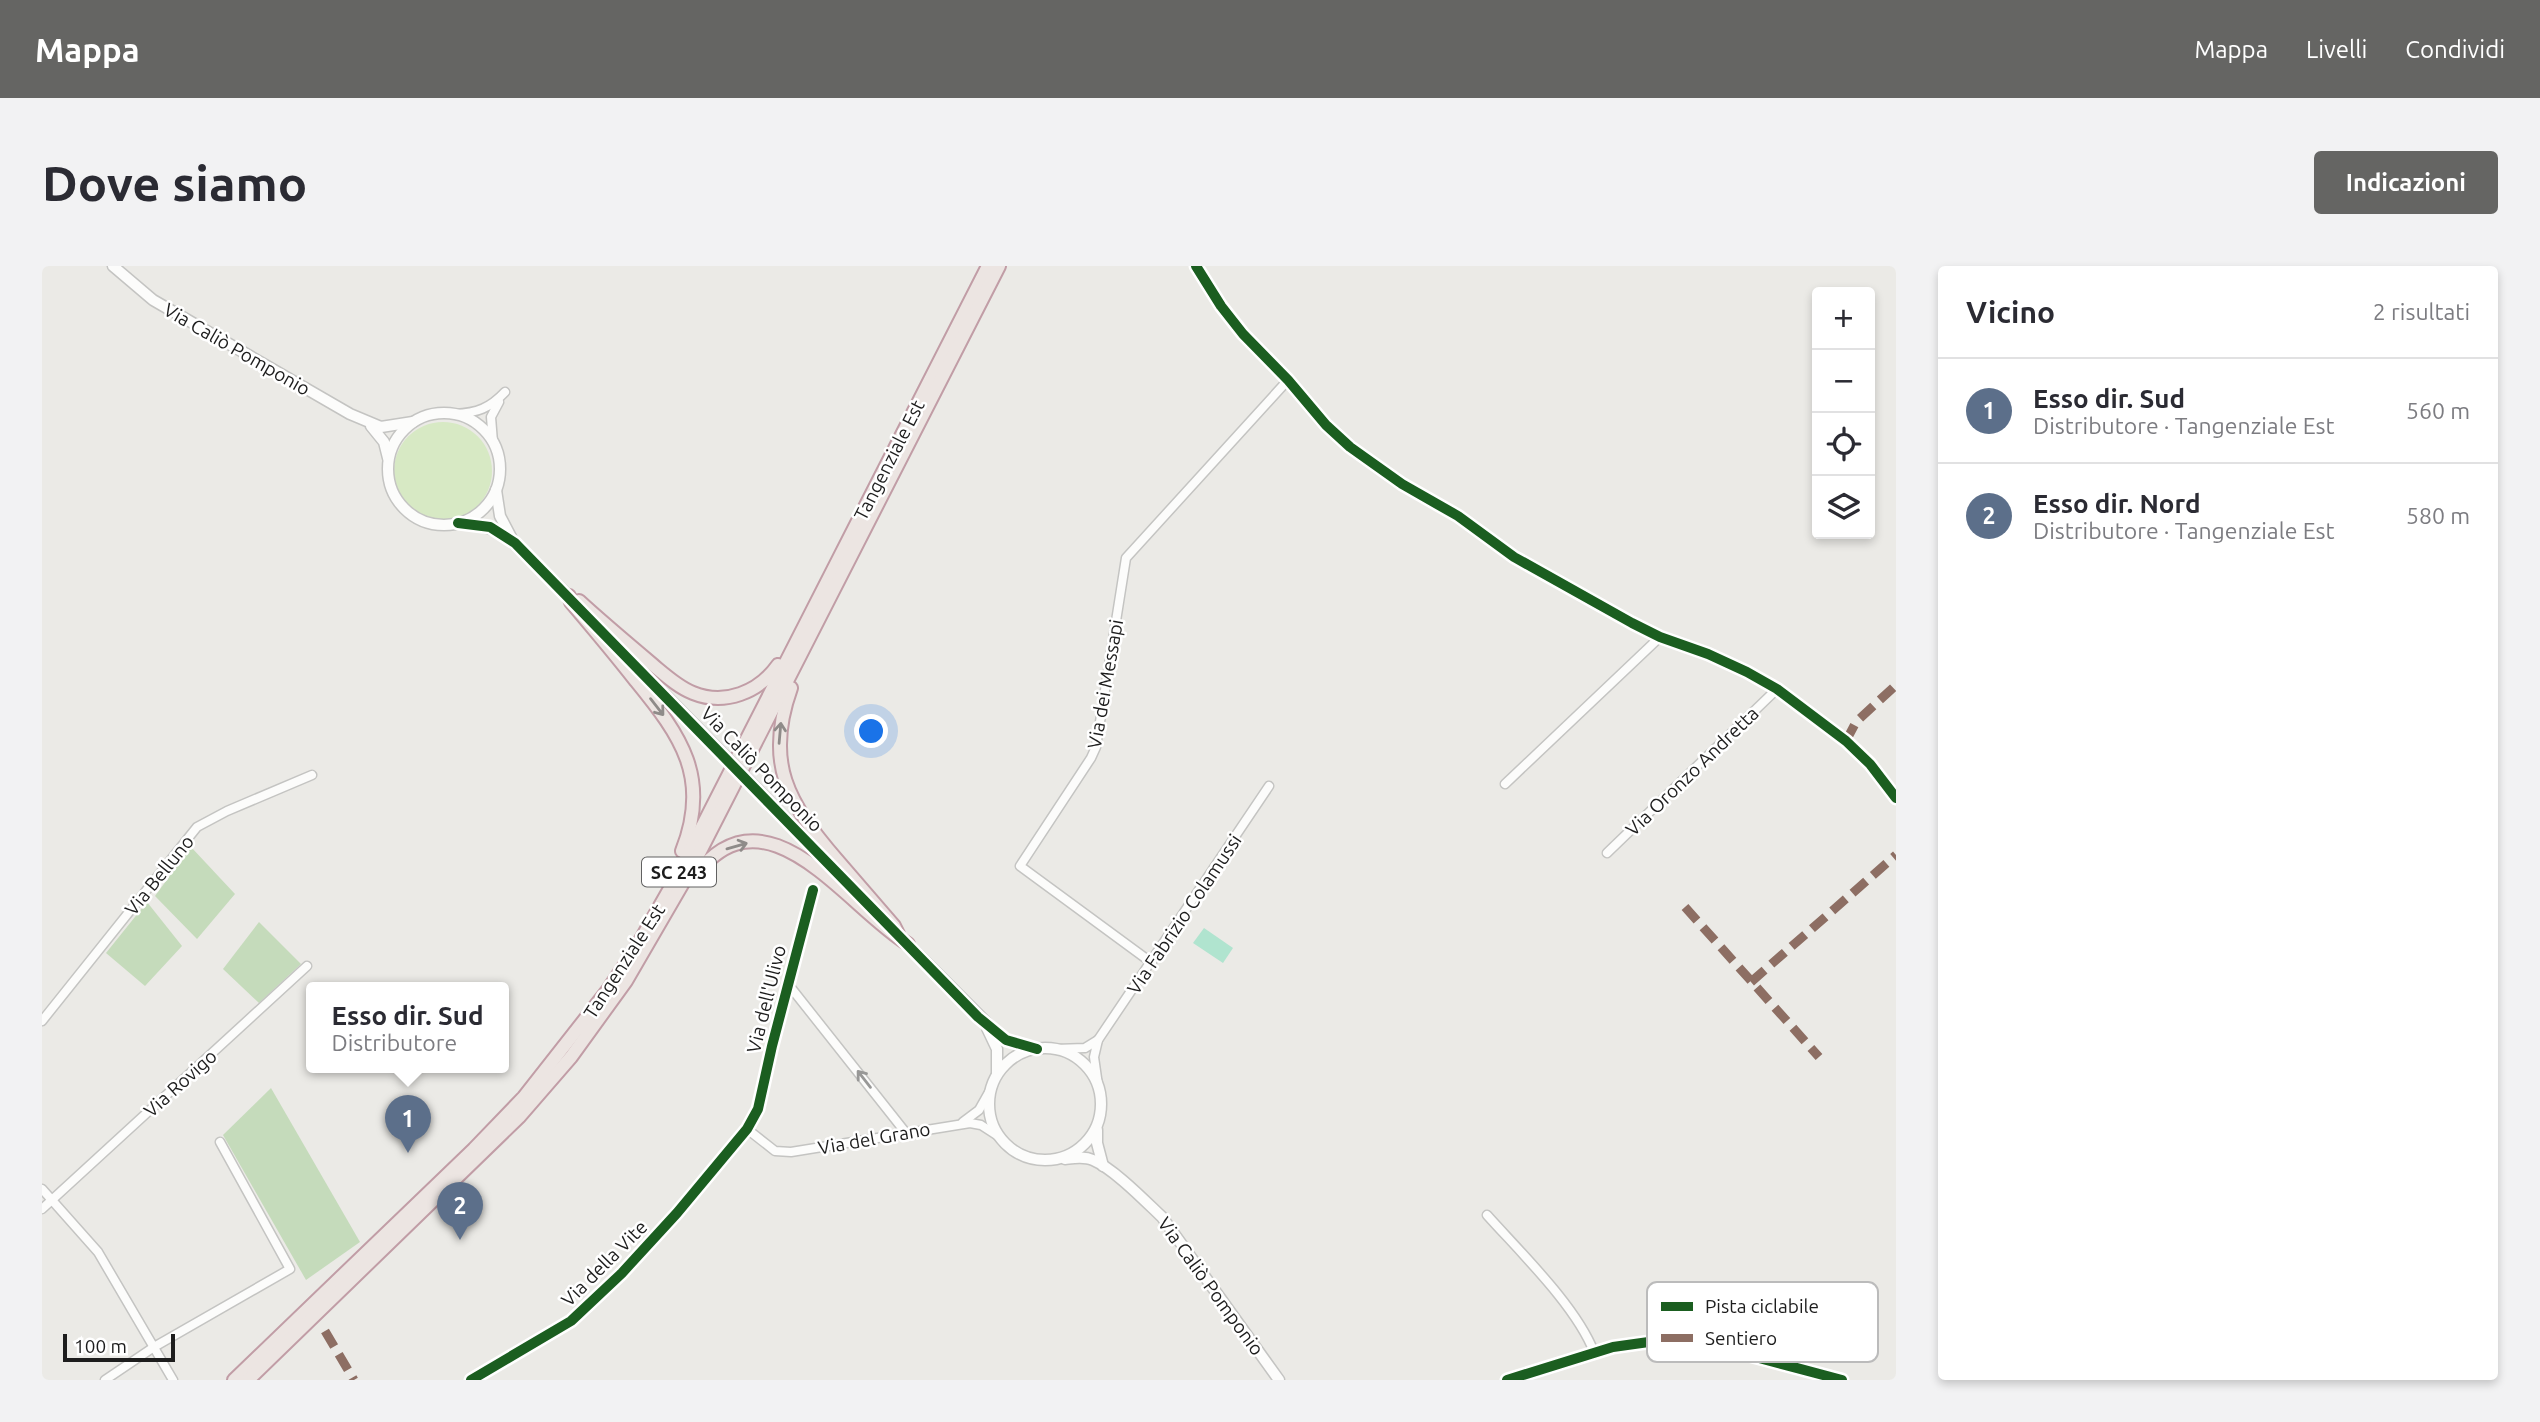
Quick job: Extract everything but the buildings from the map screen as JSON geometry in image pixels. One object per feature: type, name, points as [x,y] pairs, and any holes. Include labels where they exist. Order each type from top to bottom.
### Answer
[{"type":"highway","name":"Tangenziale Est","points":[[234,1380],[474,1149],[524,1097],[608,990],[676,878],[988,266]]},
{"type":"highway","name":"Tangenziale Est","points":[[248,1380],[519,1117],[571,1057],[626,981],[691,869],[999,266]]},
{"type":"highway","points":[[567,593],[571,593],[613,633],[681,688],[718,697],[742,694],[768,678],[818,591],[826,584]]},
{"type":"highway","points":[[567,593],[571,602],[669,722],[679,738],[690,769],[693,788],[687,839],[646,931]]},
{"type":"highway","points":[[827,603],[825,615],[787,698],[780,729],[780,761],[798,810],[903,939]]},
{"type":"highway","points":[[646,949],[654,942],[703,865],[724,850],[760,842],[783,847],[796,854],[843,889],[896,937],[903,939]]},
{"type":"street","name":"Via Caliò Pomponio","points":[[113,266],[153,300],[188,322],[368,423],[382,427],[415,421],[428,415],[455,414]]},
{"type":"street","points":[[1196,266],[1242,334],[1288,380],[1326,425],[1350,447],[1402,484],[1458,516],[1514,558],[1660,637],[1708,654],[1777,689],[1846,741],[1870,764],[1896,798]]},
{"type":"street","name":"Via dei Messapi","points":[[1152,963],[1020,866],[1096,747],[1128,553],[1288,380]]},
{"type":"street","points":[[455,414],[485,409],[505,392],[491,417],[493,442]]},
{"type":"street","points":[[455,414],[477,424],[493,442]]},
{"type":"street","points":[[389,462],[393,446],[402,432],[415,421]]},
{"type":"street","name":"Via Caliò Pomponio","points":[[368,423],[384,442],[393,492],[413,516],[442,525],[458,523],[490,527],[515,543],[567,593],[978,1017],[990,1032],[997,1049],[989,1103],[991,1119],[998,1136],[1010,1148],[1025,1157],[1039,1160],[1085,1158],[1106,1169],[1163,1217],[1279,1380]]},
{"type":"street","name":"Via Caliò Pomponio","points":[[493,442],[500,466],[496,490],[500,516],[515,543]]},
{"type":"street","points":[[458,523],[480,511],[496,490]]},
{"type":"street","points":[[1505,784],[1660,637]]},
{"type":"street","name":"Via Oronzo Andretta","points":[[1607,853],[1777,689]]},
{"type":"street","name":"Via Belluno","points":[[42,1021],[197,827],[227,811],[312,775]]},
{"type":"street","name":"Via Fabrizio Colamussi","points":[[1098,1040],[1269,786]]},
{"type":"street","name":"Via dell'Ulivo","points":[[747,1129],[758,1109],[813,890]]},
{"type":"street","name":"Via Rovigo","points":[[42,1209],[307,966]]},
{"type":"street","points":[[788,984],[906,1133]]},
{"type":"street","name":"Via Caliò Pomponio","points":[[978,1017],[1006,1040],[1037,1049],[1055,1049],[1071,1055],[1086,1065],[1098,1085]]},
{"type":"street","points":[[1055,1049],[1085,1048],[1098,1040]]},
{"type":"street","points":[[1054,1160],[1080,1149],[1097,1126],[1101,1111],[1094,1057],[1098,1040]]},
{"type":"street","name":"Via Caliò Pomponio","points":[[994,1082],[1012,1059],[1037,1049]]},
{"type":"street","points":[[957,1124],[969,1119],[979,1110],[994,1082]]},
{"type":"street","points":[[957,1124],[977,1123],[998,1136]]},
{"type":"street","name":"Via del Grano","points":[[747,1129],[775,1151],[791,1152],[957,1124]]},
{"type":"street","points":[[1097,1126],[1100,1159],[1106,1169]]},
{"type":"street","name":"Via della Vite","points":[[471,1380],[571,1321],[622,1273],[677,1213],[747,1129]]},
{"type":"street","points":[[105,1380],[154,1348],[290,1269],[220,1142]]},
{"type":"street","points":[[42,1189],[98,1252],[173,1380]]},
{"type":"street","points":[[1487,1215],[1567,1307],[1588,1335],[1594,1352]]},
{"type":"street","points":[[1507,1380],[1594,1352],[1647,1342]]},
{"type":"street","points":[[1774,1362],[1842,1380]]},
{"type":"green space","points":[[443,422],[462,426],[478,436],[488,452],[492,471],[488,490],[478,506],[462,516],[443,520],[424,516],[408,506],[398,490],[394,471],[398,452],[408,436],[424,426]]},
{"type":"green space","points":[[191,847],[235,894],[197,939],[155,896]]},
{"type":"green space","points":[[147,902],[182,946],[145,986],[106,953]]},
{"type":"green space","points":[[259,922],[301,964],[259,1003],[223,969]]},
{"type":"green space","points":[[1204,928],[1233,948],[1223,963],[1193,943]]},
{"type":"green space","points":[[271,1088],[360,1242],[306,1280],[223,1135]]},
{"type":"marked path","points":[[1846,741],[1856,722],[1896,685]]},
{"type":"marked path","points":[[1751,982],[1896,855]]},
{"type":"marked path","points":[[1685,907],[1819,1057]]},
{"type":"marked path","points":[[325,1331],[354,1380]]},
{"type":"cycle path","points":[[1196,266],[1221,306],[1243,334],[1288,380],[1326,425],[1350,447],[1402,484],[1458,516],[1514,557],[1632,623],[1660,637],[1708,654],[1777,689],[1846,741],[1870,764],[1896,798]]},
{"type":"cycle path","points":[[458,523],[490,527],[515,543],[978,1017],[1006,1040],[1037,1049]]},
{"type":"cycle path","points":[[471,1380],[571,1321],[622,1273],[677,1213],[747,1129],[758,1109],[813,890]]},
{"type":"cycle path","points":[[1507,1380],[1613,1347],[1647,1342]]},
{"type":"cycle path","points":[[1774,1362],[1842,1380]]},
{"type":"place","name":"Esso dir. Sud","points":[[408,1153]]},
{"type":"place","name":"Esso dir. Nord","points":[[460,1240]]}]
